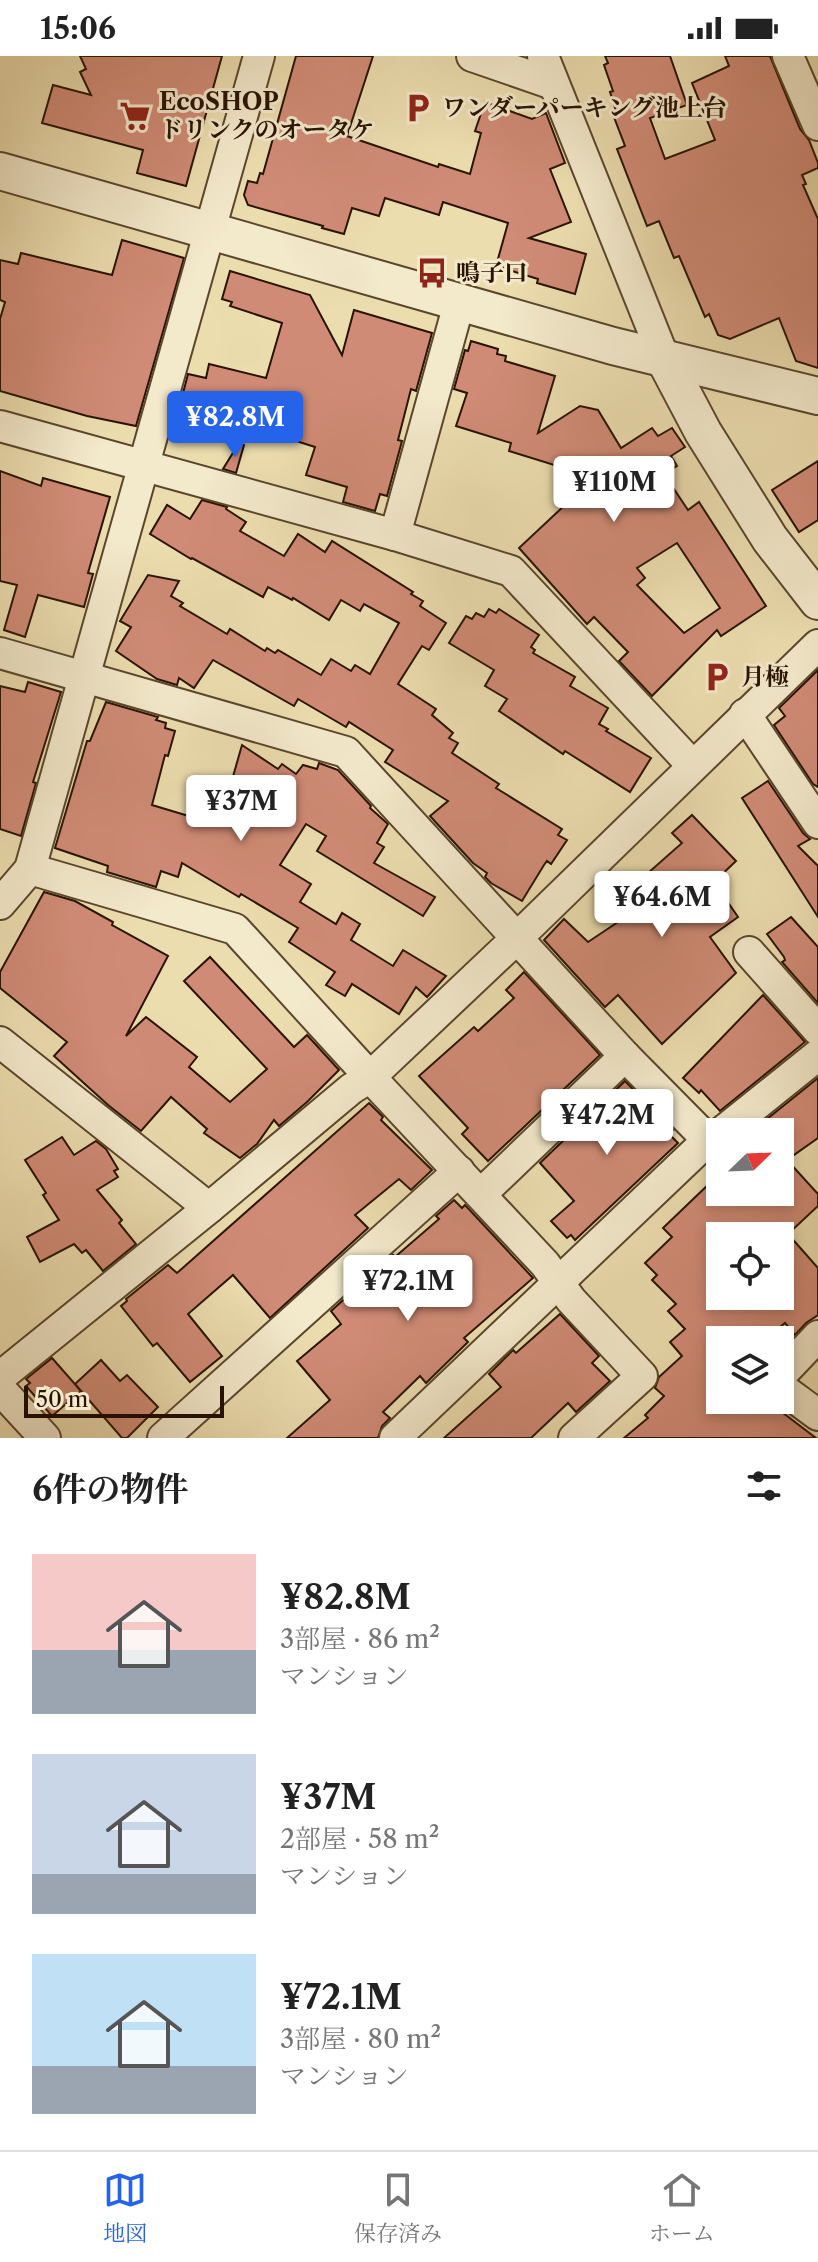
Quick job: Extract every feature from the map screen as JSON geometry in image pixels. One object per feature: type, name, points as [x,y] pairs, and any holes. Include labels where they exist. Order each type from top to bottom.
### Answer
[{"type":"street","points":[[0,904],[30,869],[259,56]]},
{"type":"street","points":[[472,56],[548,70],[664,358],[703,432],[770,539],[818,601]]},
{"type":"street","points":[[788,56],[818,125]]},
{"type":"street","points":[[0,171],[613,346],[818,396]]},
{"type":"street","points":[[395,535],[460,300]]},
{"type":"street","points":[[0,426],[395,535],[511,571],[693,766]]},
{"type":"street","points":[[0,1377],[351,1089],[370,1077],[818,645]]},
{"type":"street","points":[[0,653],[346,752],[625,1056],[706,1126]]},
{"type":"street","points":[[745,714],[818,823]]},
{"type":"street","points":[[30,869],[235,929],[545,1264],[558,1283],[642,1376],[574,1438]]},
{"type":"street","points":[[749,952],[818,1030]]},
{"type":"street","points":[[0,1042],[209,1208]]},
{"type":"street","points":[[738,1118],[818,1055]]},
{"type":"street","points":[[481,1194],[625,1056]]},
{"type":"street","points":[[395,1438],[706,1145]]},
{"type":"street","points":[[163,1438],[459,1171]]},
{"type":"street","points":[[794,1361],[818,1336]]},
{"type":"street","points":[[0,1389],[26,1431]]},
{"type":"street","points":[[794,1397],[818,1415]]},
{"type":"building","points":[[80,56],[222,56],[186,186],[137,173],[143,150],[42,123],[53,85],[91,95],[80,72],[86,69]]},
{"type":"building","points":[[296,56],[373,56],[347,136],[438,167],[439,164],[470,174],[481,133],[475,131],[485,102],[532,119],[546,113],[565,163],[550,169],[571,222],[529,238],[586,254],[575,294],[496,266],[508,223],[443,202],[439,215],[385,198],[379,216],[352,208],[344,234],[248,205],[244,195],[248,181],[257,183],[260,173],[263,174]]},
{"type":"building","points":[[605,56],[670,56],[687,105],[650,118],[665,159],[715,140],[692,83],[729,66],[725,56],[770,56],[800,129],[809,140],[818,163],[818,168],[802,175],[806,184],[803,185],[818,219],[818,368],[796,361],[779,318],[730,339],[718,335],[709,314],[705,317],[679,256],[674,258],[659,221],[647,226],[617,149],[625,146],[612,112],[616,111],[604,65],[608,63]]},
{"type":"building","points":[[122,240],[184,258],[136,426],[87,416],[0,391],[0,319],[5,302],[0,300],[0,260],[18,264],[21,253],[112,275]]},
{"type":"building","points":[[230,271],[310,295],[342,355],[354,310],[432,333],[416,391],[411,389],[398,440],[402,441],[387,496],[380,494],[375,511],[343,502],[347,487],[306,475],[315,447],[274,434],[272,440],[232,427],[237,411],[182,397],[188,374],[206,378],[209,364],[266,378],[282,323],[230,306],[232,302],[222,299]]},
{"type":"building","points":[[471,341],[498,349],[497,354],[506,356],[505,361],[555,376],[538,433],[580,406],[598,410],[621,448],[652,428],[658,436],[672,428],[685,447],[671,456],[677,466],[664,474],[688,510],[699,502],[766,606],[721,636],[717,630],[652,696],[619,661],[628,652],[594,617],[587,624],[519,548],[566,504],[560,495],[590,476],[509,451],[511,443],[456,426],[467,393],[454,389],[465,350],[468,351]],"holes":[[[677,543],[720,608],[684,633],[637,585],[645,578],[637,568]]]},
{"type":"building","points":[[239,443],[244,445],[236,473],[223,469]]},
{"type":"building","points":[[818,461],[818,520],[799,532],[772,490]]},
{"type":"building","points":[[0,471],[41,486],[43,478],[110,497],[88,573],[93,574],[84,607],[38,595],[25,637],[4,630],[17,585],[0,581]]},
{"type":"building","points":[[202,500],[227,507],[246,522],[240,531],[284,556],[298,534],[325,552],[332,541],[413,592],[411,594],[423,601],[420,606],[446,623],[429,650],[422,646],[398,684],[436,709],[432,715],[453,733],[449,738],[458,743],[452,753],[499,784],[496,788],[562,829],[558,835],[567,840],[551,864],[547,861],[544,865],[522,901],[491,883],[485,877],[487,873],[473,863],[430,816],[448,801],[385,762],[393,750],[349,722],[346,727],[298,699],[294,706],[213,660],[194,688],[179,678],[177,685],[157,679],[116,651],[131,627],[120,621],[148,575],[179,581],[171,596],[183,603],[180,606],[227,634],[230,629],[265,651],[267,648],[275,653],[278,650],[321,675],[331,659],[351,671],[355,665],[370,674],[399,623],[364,604],[360,611],[341,600],[329,620],[268,587],[263,597],[150,534],[167,505],[190,519]]},
{"type":"building","points":[[489,609],[496,613],[499,609],[539,635],[531,647],[535,650],[533,653],[575,677],[570,686],[608,708],[599,724],[651,758],[630,792],[565,751],[563,754],[499,711],[507,699],[485,686],[494,670],[449,643],[466,616],[472,619],[476,613],[484,617]]},
{"type":"building","points":[[818,670],[818,787],[774,725],[785,716],[779,708]]},
{"type":"building","points":[[28,682],[61,692],[33,782],[36,783],[21,836],[0,829],[0,686],[25,692]]},
{"type":"building","points":[[106,702],[158,717],[156,720],[166,723],[165,728],[175,731],[168,756],[165,755],[152,805],[212,823],[237,783],[232,780],[242,745],[278,769],[282,764],[296,774],[303,765],[317,769],[319,763],[338,770],[388,824],[377,843],[384,847],[374,863],[435,897],[423,916],[317,851],[326,836],[306,824],[280,865],[311,884],[300,902],[336,924],[342,913],[360,924],[351,940],[393,966],[403,950],[446,976],[427,997],[416,987],[399,1014],[352,984],[345,996],[326,985],[335,972],[289,942],[298,928],[182,863],[178,877],[161,871],[156,887],[107,872],[108,866],[55,848],[87,741],[90,741]]},
{"type":"building","points":[[768,781],[810,839],[798,846],[818,866],[818,917],[742,798]]},
{"type":"building","points":[[692,815],[736,861],[714,882],[738,917],[710,937],[736,973],[662,1044],[618,995],[605,1007],[544,940],[564,919],[588,942],[624,918],[621,913],[660,887],[648,873],[682,843],[672,833]]},
{"type":"building","points":[[44,892],[75,901],[168,956],[126,1036],[146,1017],[197,1057],[189,1067],[230,1102],[267,1069],[184,981],[210,957],[294,1047],[307,1035],[339,1070],[279,1126],[274,1120],[257,1144],[240,1158],[204,1133],[207,1129],[171,1097],[141,1131],[54,1056],[67,1042],[0,988],[0,972]]},
{"type":"building","points":[[791,917],[818,947],[818,1003],[782,962],[784,957],[767,934]]},
{"type":"building","points":[[524,972],[600,1055],[488,1161],[462,1134],[468,1128],[419,1076],[474,1027],[478,1031],[514,998],[506,990]]},
{"type":"building","points":[[763,995],[805,1042],[720,1111],[701,1090],[699,1093],[683,1078]]},
{"type":"building","points":[[818,1078],[818,1138],[794,1155],[794,1118],[768,1118]]},
{"type":"building","points":[[625,1081],[673,1130],[669,1134],[678,1143],[575,1240],[571,1235],[567,1238],[551,1221],[574,1201],[540,1163]]},
{"type":"building","points":[[369,1103],[383,1117],[381,1120],[432,1170],[411,1190],[399,1179],[355,1215],[368,1228],[270,1318],[233,1275],[188,1314],[222,1356],[190,1382],[157,1343],[153,1346],[121,1306],[168,1265],[177,1273]]},
{"type":"building","points":[[62,1137],[74,1155],[96,1141],[106,1149],[118,1169],[114,1171],[118,1177],[97,1190],[122,1220],[119,1223],[136,1244],[103,1271],[86,1250],[82,1253],[74,1244],[40,1262],[27,1237],[59,1220],[25,1160]]},
{"type":"building","points":[[794,1168],[818,1194],[818,1206],[794,1228],[794,1222],[706,1222],[706,1310],[794,1310],[794,1241],[818,1268],[818,1315],[795,1335],[794,1326],[785,1323],[781,1326],[706,1326],[706,1414],[784,1414],[816,1438],[624,1438],[648,1418],[645,1415],[664,1396],[655,1388],[659,1377],[682,1356],[670,1342],[685,1329],[668,1311],[676,1304],[652,1280],[657,1275],[645,1263],[672,1237],[663,1228],[706,1187],[706,1206],[794,1206]]},
{"type":"building","points":[[454,1200],[462,1208],[465,1205],[533,1278],[464,1338],[468,1342],[426,1383],[420,1376],[383,1412],[390,1418],[382,1426],[378,1438],[287,1438],[330,1400],[297,1361],[341,1324],[331,1311],[393,1255],[395,1257],[439,1219],[436,1216]]},
{"type":"building","points":[[560,1314],[599,1356],[592,1363],[610,1381],[576,1412],[568,1403],[531,1438],[444,1438],[501,1387],[489,1374],[513,1350],[516,1353]]},
{"type":"building","points":[[52,1358],[81,1391],[52,1416],[26,1386],[30,1383],[26,1379]]},
{"type":"building","points":[[101,1360],[120,1381],[127,1375],[158,1407],[127,1438],[122,1438],[75,1384]]},
{"type":"place","name":"ワンダーパーキング池上台","points":[[418,108]]},
{"type":"place","name":"EcoSHOP ドリンクのオータケ","points":[[135,116]]},
{"type":"place","name":"鳴子口","points":[[432,273]]},
{"type":"place","name":"月極","points":[[717,677]]}]
